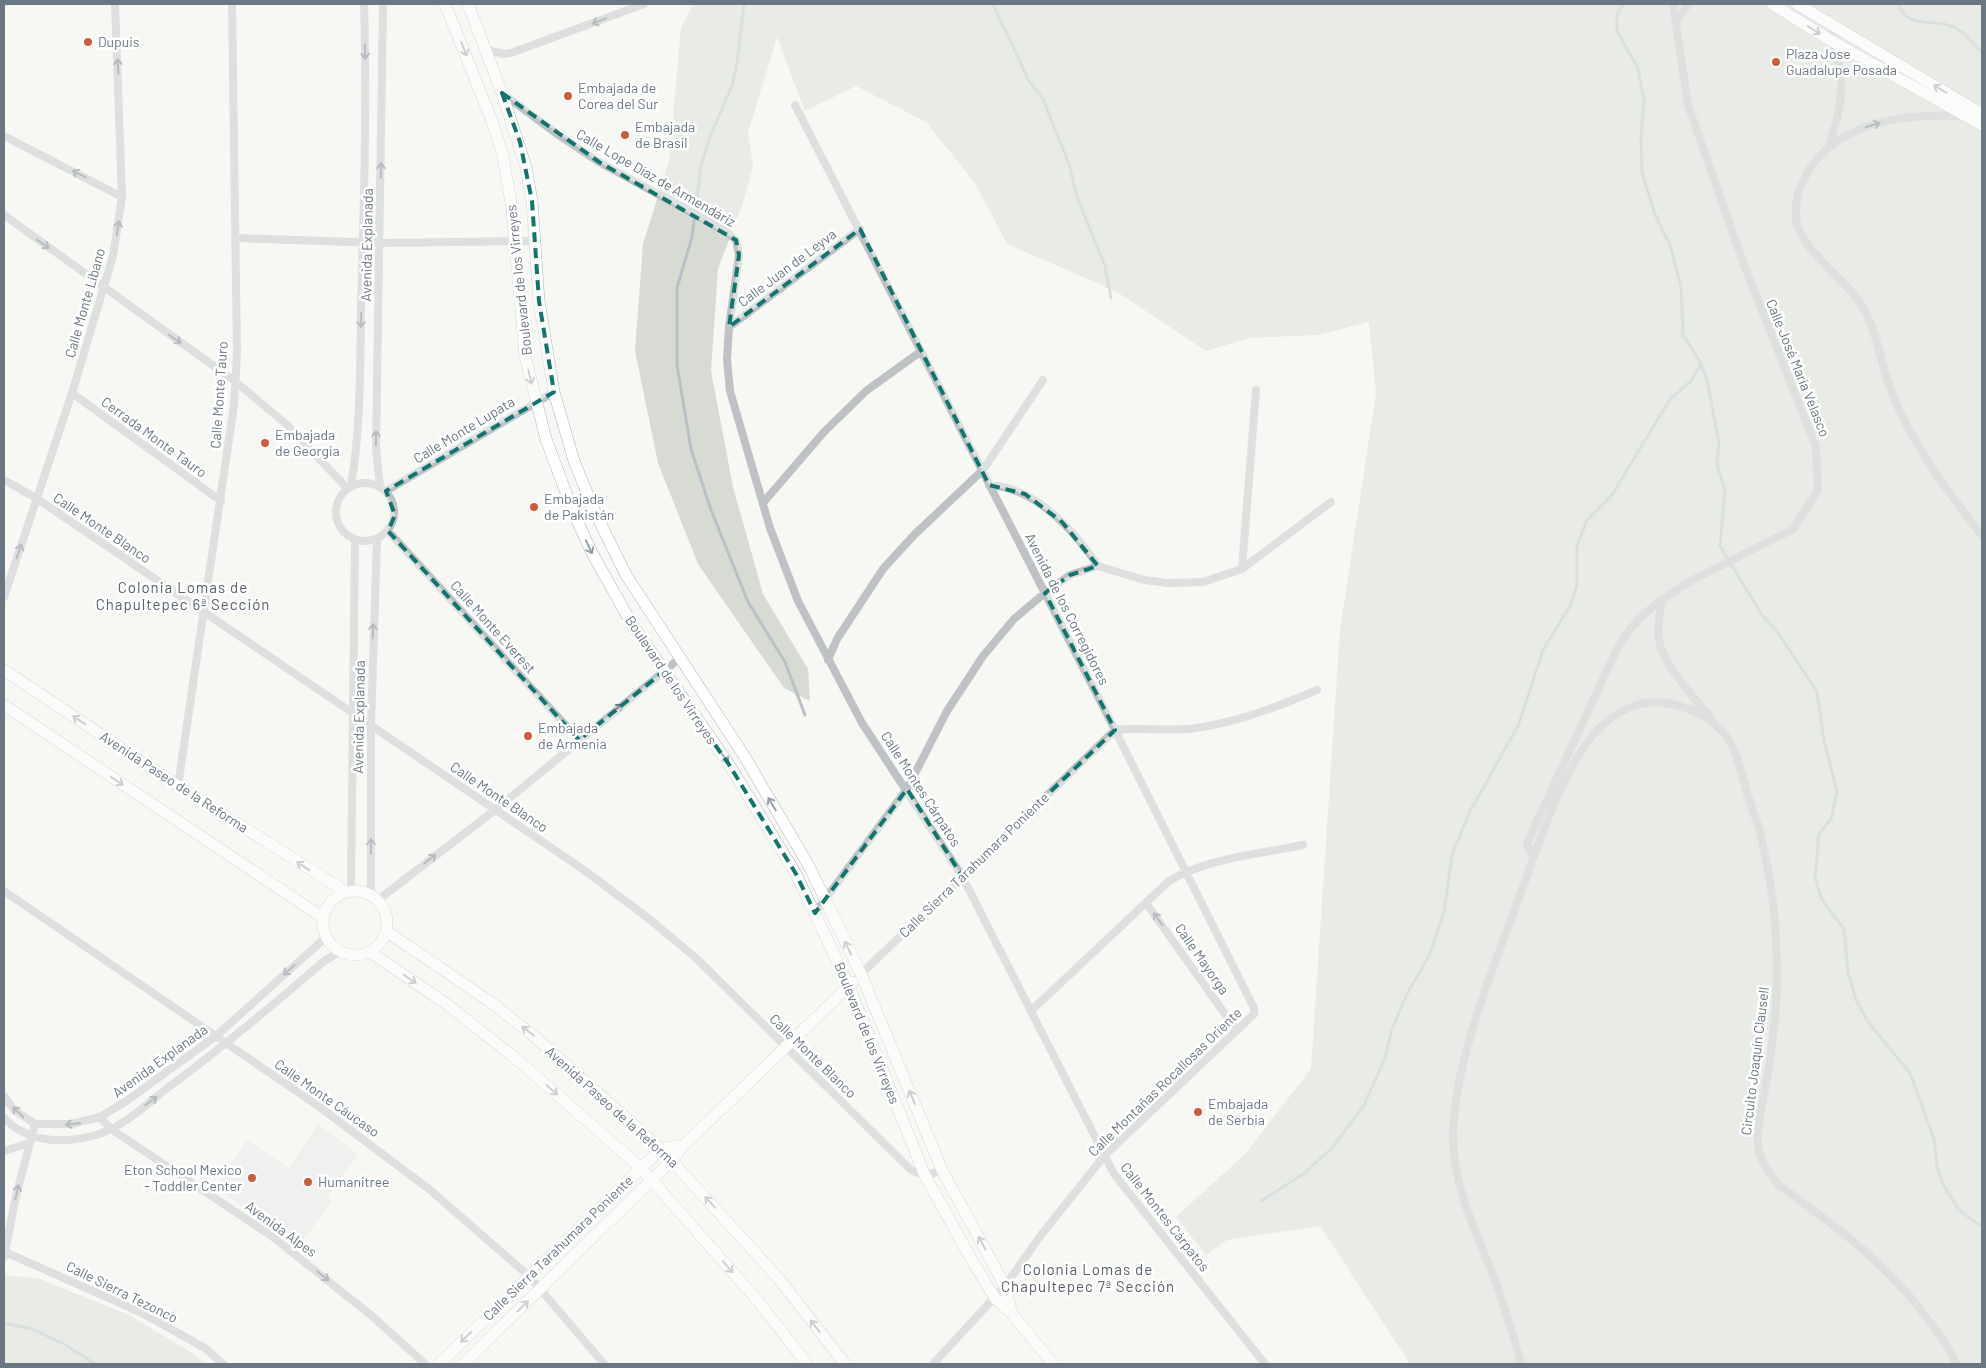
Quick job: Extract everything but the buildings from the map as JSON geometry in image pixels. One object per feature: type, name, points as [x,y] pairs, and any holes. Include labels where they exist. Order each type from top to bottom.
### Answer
[{"type":"street","name":"Calle Monte Líbano","points":[[4,597],[72,393],[113,256],[122,197],[115,4]]},
{"type":"street","name":"Calle Monte Tauro","points":[[178,786],[221,501],[236,382],[236,238],[232,4]]},
{"type":"street","name":"Avenida Explanada","points":[[349,487],[357,448],[366,70],[364,4]]},
{"type":"street","name":"Avenida Explanada","points":[[382,4],[376,447],[383,489]]},
{"type":"street","name":"Boulevard de los Virreyes","points":[[445,4],[493,124],[503,156],[515,242],[524,346],[536,401],[559,480],[592,553],[633,626],[663,672],[728,763],[796,874],[849,986],[925,1176],[995,1298],[1012,1314],[1053,1364]]},
{"type":"street","name":"Boulevard de los Virreyes","points":[[468,4],[502,92],[526,168],[535,241],[539,301],[554,392],[574,461],[605,535],[626,575],[742,754],[809,866],[861,974],[942,1170],[1005,1286],[1012,1314]]},
{"type":"street","points":[[487,50],[504,54],[511,53],[644,4]]},
{"type":"street","name":"Calle José María Velasco","points":[[1663,598],[1696,579],[1772,542],[1793,529],[1818,490],[1816,448],[1765,321],[1688,105],[1674,4]]},
{"type":"street","points":[[1676,22],[1688,4]]},
{"type":"street","points":[[1772,4],[1830,40],[1982,125]]},
{"type":"street","points":[[1797,4],[1982,114]]},
{"type":"street","points":[[1829,145],[1840,106],[1841,81],[1839,59],[1830,40],[1834,27]]},
{"type":"street","name":"Calle Lope Díaz de Armendáriz","points":[[502,92],[578,148],[652,192],[725,231],[736,240],[739,255]]},
{"type":"street","name":"Avenida de los Corregidores","points":[[795,105],[860,228],[920,352],[1115,730],[1251,1002]]},
{"type":"street","points":[[1966,116],[1908,116],[1859,130],[1829,145],[1810,166],[1798,192],[1796,210],[1798,229],[1805,241],[1858,300],[1867,314],[1893,396],[1925,460],[1982,536]]},
{"type":"street","points":[[4,136],[122,197]]},
{"type":"street","points":[[4,215],[103,289],[236,382],[286,424],[349,487]]},
{"type":"street","name":"Calle Juan de Leyva","points":[[729,326],[860,228]]},
{"type":"street","points":[[236,238],[363,243],[535,241]]},
{"type":"street","name":"Calle Montes Cárpatos","points":[[739,255],[729,326],[727,359],[730,391],[773,537],[791,586],[862,723],[907,789],[962,876],[1114,1174],[1265,1364]]},
{"type":"street","points":[[763,503],[824,432],[866,391],[920,352]]},
{"type":"street","points":[[828,660],[837,639],[883,570],[914,535],[982,470],[1043,380]]},
{"type":"street","points":[[1242,569],[1256,390]]},
{"type":"street","name":"Calle Monte Lupata","points":[[383,489],[554,392]]},
{"type":"street","name":"Cerrada Monte Tauro","points":[[72,393],[221,501]]},
{"type":"street","name":"Calle Monte Blanco","points":[[4,480],[36,498],[371,725],[584,870],[648,918],[696,958],[911,1170],[925,1176]]},
{"type":"street","points":[[364,482],[383,489],[394,506],[395,515],[388,531],[377,539],[366,542],[347,536],[337,521],[337,503],[349,487],[364,482]]},
{"type":"street","points":[[989,485],[1006,486],[1025,494],[1062,522],[1082,543],[1098,566]]},
{"type":"street","points":[[815,913],[907,789],[947,711],[983,656],[1014,619],[1045,593],[1070,575],[1098,566],[1144,580],[1168,584],[1203,582],[1242,569],[1331,502]]},
{"type":"street","name":"Calle Monte Everest","points":[[388,531],[579,740]]},
{"type":"street","name":"Avenida Explanada","points":[[375,897],[371,725],[377,539]]},
{"type":"street","name":"Avenida Explanada","points":[[348,891],[356,540]]},
{"type":"street","points":[[1663,598],[1659,615],[1660,646],[1670,665],[1714,722]]},
{"type":"street","name":"Circuito Joaquín Clausell","points":[[1534,858],[1527,845],[1615,653],[1627,631],[1640,615],[1663,598]]},
{"type":"street","points":[[375,897],[495,810],[679,659]]},
{"type":"street","name":"Avenida Paseo de la Reforma","points":[[4,670],[178,786],[348,891]]},
{"type":"street","points":[[1115,730],[1131,728],[1154,731],[1195,728],[1240,719],[1282,705],[1316,690]]},
{"type":"street","name":"Circuito Joaquín Clausell","points":[[1521,1364],[1509,1318],[1468,1214],[1455,1163],[1453,1136],[1457,1097],[1466,1055],[1496,960],[1534,858],[1560,795],[1580,754],[1593,735],[1609,719],[1625,709],[1643,703],[1658,702],[1674,704],[1714,722],[1727,738],[1738,762],[1760,831],[1776,943],[1776,1008],[1758,1139],[1759,1155],[1768,1172],[1780,1186],[1871,1255],[1911,1296],[1952,1353],[1956,1364]]},
{"type":"street","points":[[4,705],[322,917]]},
{"type":"street","name":"Calle Sierra Tarahumara Poniente","points":[[463,1364],[672,1160],[684,1145],[787,1048],[962,876],[1115,730]]},
{"type":"street","points":[[1032,1010],[1170,881],[1185,872],[1303,845]]},
{"type":"street","name":"Calle Monte Cáucaso","points":[[4,891],[384,1153],[464,1218],[529,1276],[604,1364]]},
{"type":"street","points":[[348,891],[375,897],[386,914],[386,931],[377,946],[370,952],[355,955],[340,952],[325,938],[322,917],[326,906],[334,897],[348,891]]},
{"type":"street","name":"Calle Mayorga","points":[[1146,903],[1237,1030]]},
{"type":"street","name":"Avenida Paseo de la Reforma","points":[[386,931],[492,1003],[535,1037],[661,1149],[779,1279],[845,1364]]},
{"type":"street","name":"Avenida Explanada","points":[[35,1124],[71,1124],[100,1117],[125,1102],[216,1036],[325,938]]},
{"type":"street","name":"Avenida Explanada","points":[[111,1128],[135,1113],[228,1044],[323,962],[340,952]]},
{"type":"street","name":"Avenida Paseo de la Reforma","points":[[370,952],[445,1003],[514,1057],[641,1168],[757,1300],[806,1364]]},
{"type":"street","name":"Calle Montañas Rocallosas Oriente","points":[[933,1364],[1005,1286],[1041,1235],[1105,1155],[1254,1014],[1251,1002]]},
{"type":"street","points":[[4,1096],[14,1110],[35,1124],[4,1254]]},
{"type":"street","name":"Avenida Alpes","points":[[100,1117],[111,1128],[273,1237],[372,1316],[425,1364]]},
{"type":"street","points":[[4,1118],[30,1140]]},
{"type":"street","points":[[4,1152],[30,1140],[70,1140],[97,1134],[111,1128]]},
{"type":"street","points":[[661,1149],[684,1145]]},
{"type":"street","name":"Calle Sierra Tarahumara Poniente","points":[[439,1364],[661,1149]]},
{"type":"street","points":[[925,1176],[942,1170]]},
{"type":"street","name":"Calle Sierra Tezonco","points":[[4,1254],[140,1312],[205,1348],[223,1364]]},
{"type":"highlighted area","points":[[502,93],[599,162],[736,240],[739,255],[729,327],[860,229],[989,485],[1025,494],[1062,522],[1098,566],[1070,575],[1045,593],[1115,730],[962,876],[907,789],[815,913],[796,874],[728,763],[663,672],[579,740],[388,531],[395,515],[386,491],[554,392],[539,301],[532,201],[520,142]]},
{"type":"shaded area","points":[[693,4],[1982,4],[1982,1364],[1410,1364],[1320,1226],[1227,1240],[1206,1255],[1176,1217],[1245,1154],[1311,1069],[1340,630],[1376,393],[1369,322],[1318,335],[1249,338],[1206,351],[1117,292],[1007,244],[975,183],[926,122],[856,86],[805,111],[777,37],[748,133],[753,166],[743,203],[718,269],[711,371],[733,487],[763,594],[808,669],[810,701],[784,688],[698,564],[658,463],[635,351],[643,244],[669,161],[681,28]]},
{"type":"shaded area","name":"Humanitree","points":[[318,1124],[358,1154],[327,1197],[332,1201],[300,1245],[215,1188],[247,1140],[289,1168]]},
{"type":"shaded area","points":[[4,1275],[40,1279],[129,1315],[194,1354],[206,1364],[4,1364]]},
{"type":"waterway","points":[[744,4],[737,63],[732,86],[709,139],[701,166],[692,237],[677,288],[677,365],[691,449],[711,510],[748,602],[785,662],[805,715]]},
{"type":"waterway","points":[[993,4],[1029,81],[1043,99],[1069,164],[1077,197],[1105,266],[1111,298]]},
{"type":"waterway","points":[[1623,4],[1617,15],[1617,31],[1638,68],[1644,100],[1641,138],[1642,172],[1654,212],[1670,245],[1681,286],[1683,335],[1701,363],[1707,380],[1719,443],[1717,465],[1725,490],[1720,546],[1762,615],[1779,634],[1817,692],[1824,741],[1837,791],[1831,819],[1819,834],[1815,877],[1821,898],[1844,929],[1848,972],[1856,1000],[1868,1022],[1910,1073],[1934,1139],[1937,1166],[1943,1184],[1958,1209],[1982,1227]]},
{"type":"waterway","points":[[1898,4],[1903,13],[1916,21],[1942,24],[1959,30],[1982,52]]},
{"type":"waterway","points":[[1261,1201],[1302,1175],[1331,1149],[1364,1105],[1385,1058],[1392,1029],[1407,994],[1429,956],[1444,912],[1452,855],[1469,813],[1518,726],[1543,650],[1571,604],[1577,585],[1577,546],[1587,520],[1612,495],[1670,399],[1691,381],[1701,364]]},
{"type":"waterway","points":[[4,1323],[32,1329],[64,1344],[95,1364]]},
{"type":"place","name":"Dupuis","points":[[88,42]]},
{"type":"place","name":"Plaza Jose Guadalupe Posada","points":[[1776,62]]},
{"type":"place","name":"Embajada de Corea del Sur","points":[[568,96]]},
{"type":"place","name":"Embajada de Brasil","points":[[625,135]]},
{"type":"place","name":"Embajada de Georgia","points":[[265,443]]},
{"type":"place","name":"Embajada de Pakistán","points":[[534,507]]},
{"type":"place","name":"Embajada de Armenia","points":[[528,736]]},
{"type":"place","name":"Embajada de Serbia","points":[[1198,1112]]},
{"type":"place","name":"Eton School Mexico - Toddler Center","points":[[252,1178]]},
{"type":"place","name":"Humanitree","points":[[308,1182]]},
{"type":"district","name":"Colonia Lomas de Chapultepec 6ª Sección","points":[[183,596]]},
{"type":"district","name":"Colonia Lomas de Chapultepec 7ª Sección","points":[[1088,1278]]}]
